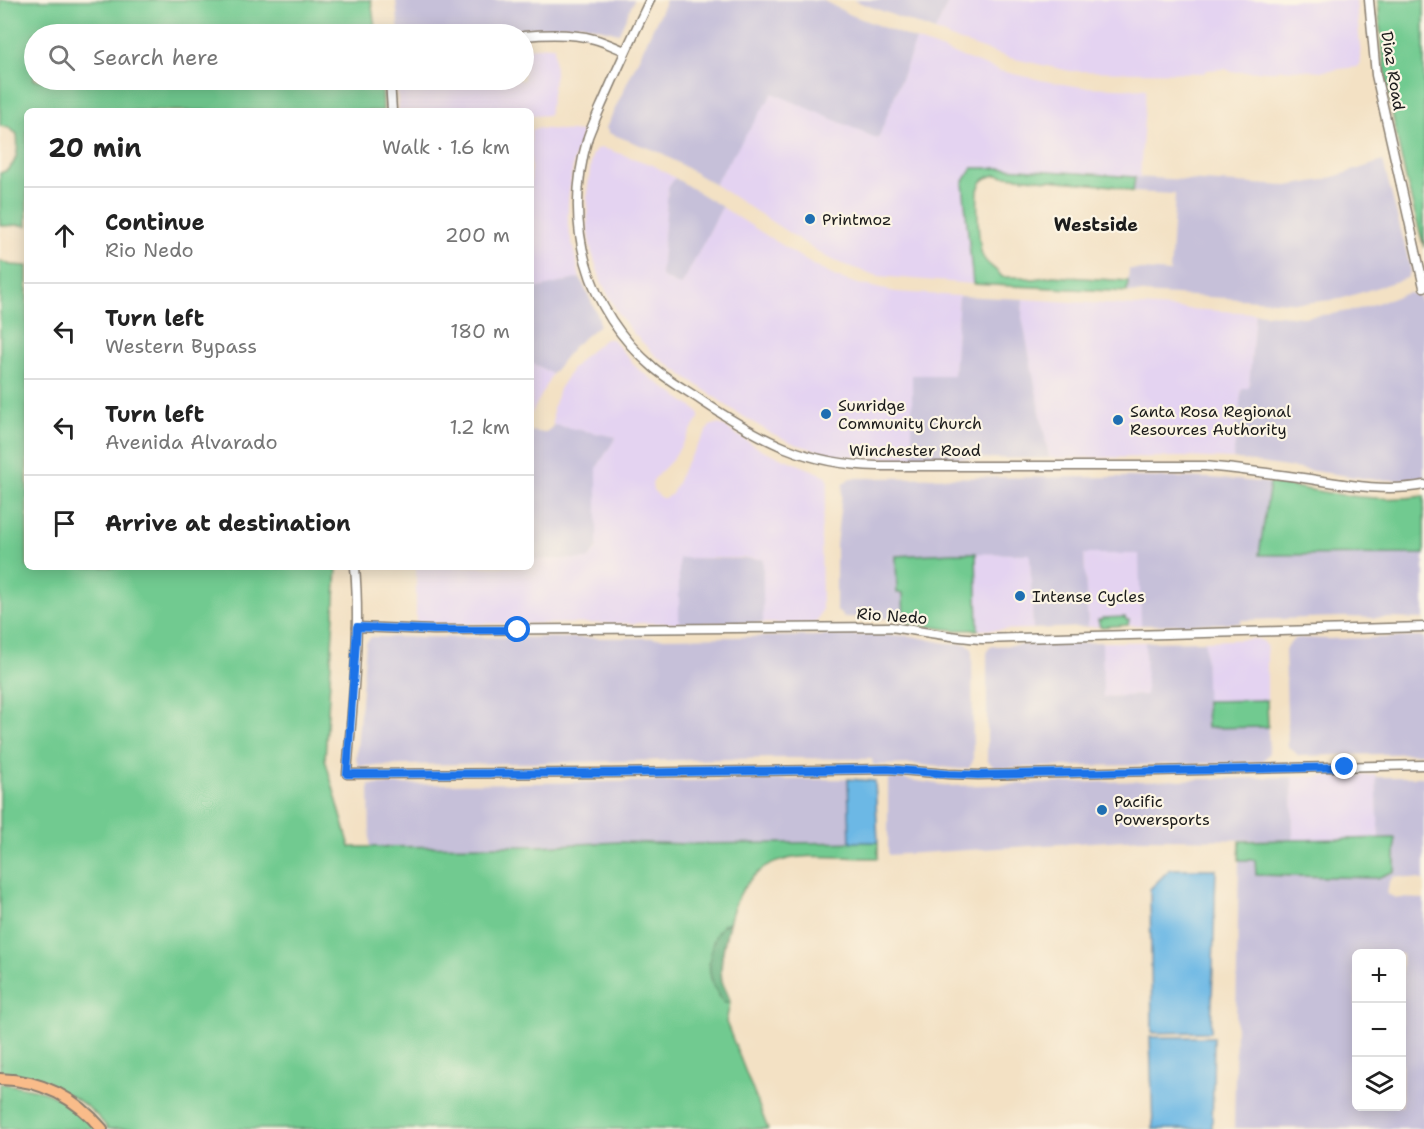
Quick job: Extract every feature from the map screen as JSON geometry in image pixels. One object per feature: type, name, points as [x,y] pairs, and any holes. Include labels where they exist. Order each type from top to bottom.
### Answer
[{"type":"main road","points":[[0,1079],[26,1081],[54,1091],[81,1108],[102,1129]]},
{"type":"street","name":"Winchester Road","points":[[650,0],[589,134],[579,176],[579,229],[590,277],[607,314],[643,358],[661,374],[713,408],[768,441],[793,452],[836,464],[1205,466],[1246,469],[1357,487],[1400,488],[1424,485]]},
{"type":"street","name":"Diaz Road","points":[[1369,0],[1376,75],[1424,287]]},
{"type":"street","points":[[534,35],[580,36],[595,39],[625,51]]},
{"type":"street","points":[[391,90],[392,108]]},
{"type":"street","points":[[355,570],[358,594],[357,627],[347,774],[888,769],[978,775],[1424,765]]},
{"type":"street","name":"Rio Nedo","points":[[357,627],[434,630],[890,627],[919,630],[944,636],[983,639],[1424,627]]},
{"type":"shaded area","points":[[396,0],[634,0],[619,33],[581,24],[534,28],[534,24],[398,24]]},
{"type":"shaded area","points":[[666,0],[822,0],[851,15],[916,40],[878,139],[773,93],[714,184],[661,153],[609,133],[606,128]]},
{"type":"shaded area","points":[[853,0],[949,0],[935,31]]},
{"type":"shaded area","points":[[949,0],[1356,0],[1361,58],[1358,67],[1323,71],[1280,69],[1277,71],[1232,72],[1226,69],[1207,70],[1204,73],[1070,71],[1010,58],[935,31]]},
{"type":"shaded area","points":[[916,40],[1000,71],[1050,82],[1082,87],[1146,89],[1140,177],[1005,168],[963,183],[973,284],[878,276],[842,264],[826,257],[714,184],[773,92],[878,139]]},
{"type":"shaded area","points":[[554,46],[555,73],[549,115],[534,116],[534,108],[399,108],[398,90],[534,90],[534,47]]},
{"type":"shaded area","points":[[534,129],[582,132],[573,164],[568,199],[568,226],[580,278],[534,289]]},
{"type":"shaded area","points":[[603,148],[653,165],[675,178],[668,188],[661,276],[681,286],[722,207],[816,267],[836,277],[896,292],[959,296],[954,375],[912,375],[912,459],[837,456],[795,444],[769,432],[736,412],[656,356],[634,334],[619,315],[601,281],[591,250],[587,193],[592,156],[596,149]]},
{"type":"shaded area","points":[[1383,161],[1411,270],[1407,278],[1340,299],[1304,303],[1127,292],[1129,269],[1170,272],[1175,194],[1133,192],[1135,177],[1287,186],[1324,180]]},
{"type":"shaded area","points":[[675,178],[722,207],[681,286],[661,276],[668,188]]},
{"type":"shaded area","points":[[580,278],[599,318],[599,325],[573,347],[552,374],[534,364],[534,289]]},
{"type":"shaded area","points":[[1408,293],[1418,295],[1424,311],[1424,477],[1397,480],[1369,479],[1233,459],[1242,388],[1249,388],[1255,313],[1302,317],[1332,314],[1359,309]]},
{"type":"shaded area","points":[[959,296],[1023,299],[1022,317],[1049,458],[912,459],[912,375],[954,375]]},
{"type":"shaded area","points":[[1023,299],[1255,313],[1249,388],[1242,388],[1233,459],[1049,458],[1022,317]]},
{"type":"shaded area","points":[[605,339],[612,339],[638,369],[699,412],[699,418],[672,460],[652,483],[653,490],[661,498],[672,494],[685,465],[710,426],[716,424],[760,449],[827,476],[828,485],[821,531],[822,610],[814,623],[763,623],[763,559],[679,558],[679,623],[416,624],[416,570],[534,570],[534,559],[588,559],[597,548],[597,467],[616,437],[553,425],[553,409],[559,389],[584,356]]},
{"type":"shaded area","points":[[534,364],[552,374],[534,409]]},
{"type":"shaded area","points":[[553,425],[616,437],[597,467],[597,547],[588,559],[534,559],[534,431],[544,433]]},
{"type":"shaded area","points":[[850,478],[1211,478],[1270,483],[1260,555],[1424,554],[1424,619],[1342,617],[1241,620],[1241,623],[1141,625],[1139,554],[1084,554],[1088,627],[1033,629],[1030,554],[952,553],[897,556],[897,593],[903,593],[904,619],[844,617],[836,610],[836,545],[843,484]]},
{"type":"shaded area","points":[[976,553],[1030,554],[1033,629],[978,630]]},
{"type":"shaded area","points":[[1084,554],[1140,554],[1141,625],[1088,627]]},
{"type":"shaded area","points":[[679,558],[763,559],[763,623],[679,623]]},
{"type":"shaded area","points":[[890,635],[967,644],[972,648],[973,761],[969,768],[914,764],[873,765],[872,759],[786,758],[359,766],[356,760],[366,643],[371,637],[658,638]]},
{"type":"shaded area","points":[[1424,637],[1424,753],[1299,756],[1288,746],[1285,649],[1295,638]]},
{"type":"shaded area","points":[[1256,639],[1263,641],[1267,646],[1267,700],[1206,701],[1205,641]]},
{"type":"shaded area","points":[[1205,641],[1207,728],[1268,727],[1269,754],[1262,762],[995,768],[987,760],[987,651],[991,646],[1102,642],[1103,697],[1146,695],[1145,642]]},
{"type":"shaded area","points":[[1102,642],[1145,642],[1147,695],[1102,697]]},
{"type":"shaded area","points":[[1376,775],[1379,838],[1293,840],[1292,777]]},
{"type":"shaded area","points":[[1292,777],[1293,840],[1141,839],[888,855],[888,779],[950,786]]},
{"type":"shaded area","points":[[1376,777],[1424,777],[1424,880],[1395,876],[1389,882],[1387,894],[1396,898],[1424,899],[1424,1129],[1234,1128],[1239,860],[1256,860],[1256,875],[1377,878],[1395,872],[1395,838],[1379,838]]},
{"type":"shaded area","points":[[848,779],[850,842],[690,844],[620,842],[538,846],[370,847],[369,785]]},
{"type":"green space","points":[[0,0],[371,0],[375,24],[24,24],[24,90],[382,90],[383,108],[24,108],[24,226],[0,225],[0,173],[6,171],[14,163],[18,146],[17,134],[9,128],[0,126]]},
{"type":"green space","points":[[1378,0],[1424,0],[1424,247],[1394,125],[1384,63]]},
{"type":"green space","points":[[972,168],[1005,168],[1135,177],[1133,192],[1113,186],[995,175],[983,180],[978,191],[981,252],[985,260],[1002,277],[1033,279],[1053,276],[1128,281],[1127,292],[973,284],[963,183]]},
{"type":"green space","points":[[0,261],[24,266],[24,570],[337,570],[325,759],[350,847],[538,846],[620,842],[690,844],[878,842],[878,858],[807,857],[786,859],[768,866],[752,878],[739,896],[729,923],[723,924],[709,962],[725,1003],[730,1003],[726,1022],[768,1129],[108,1129],[85,1105],[73,1097],[46,1086],[0,1075]]},
{"type":"green space","points":[[1270,483],[1366,498],[1424,496],[1424,554],[1259,555]]},
{"type":"green space","points":[[976,553],[978,630],[954,630],[904,623],[903,593],[897,593],[896,556]]},
{"type":"green space","points":[[1125,617],[1129,620],[1128,625],[1100,627],[1098,620],[1102,618]]},
{"type":"green space","points":[[1267,700],[1268,727],[1207,728],[1206,701]]},
{"type":"green space","points":[[1395,838],[1395,871],[1377,878],[1256,875],[1255,860],[1239,860],[1240,841]]},
{"type":"green space","points":[[729,923],[721,966],[722,981],[730,1000],[730,1003],[725,1003],[713,985],[710,955],[718,931]]},
{"type":"green space","points":[[0,1083],[39,1090],[65,1101],[98,1129],[0,1129]]},
{"type":"water","points":[[848,779],[875,781],[878,842],[850,842]]},
{"type":"water","points":[[1170,869],[1216,869],[1211,1032],[1152,1033],[1150,889]]},
{"type":"water","points":[[1150,1037],[1214,1037],[1212,1129],[1153,1129]]},
{"type":"place","name":"Printmoz","points":[[810,219]]},
{"type":"place","name":"Sunridge Community Church","points":[[826,414]]},
{"type":"place","name":"Santa Rosa Regional Resources Authority","points":[[1118,420]]},
{"type":"place","name":"Intense Cycles","points":[[1020,596]]},
{"type":"place","name":"Pacific Powersports","points":[[1102,810]]},
{"type":"district","name":"Westside","points":[[1096,225]]},
{"type":"route","points":[[518,630],[357,627],[347,774],[888,769],[978,775],[1345,767]]}]
